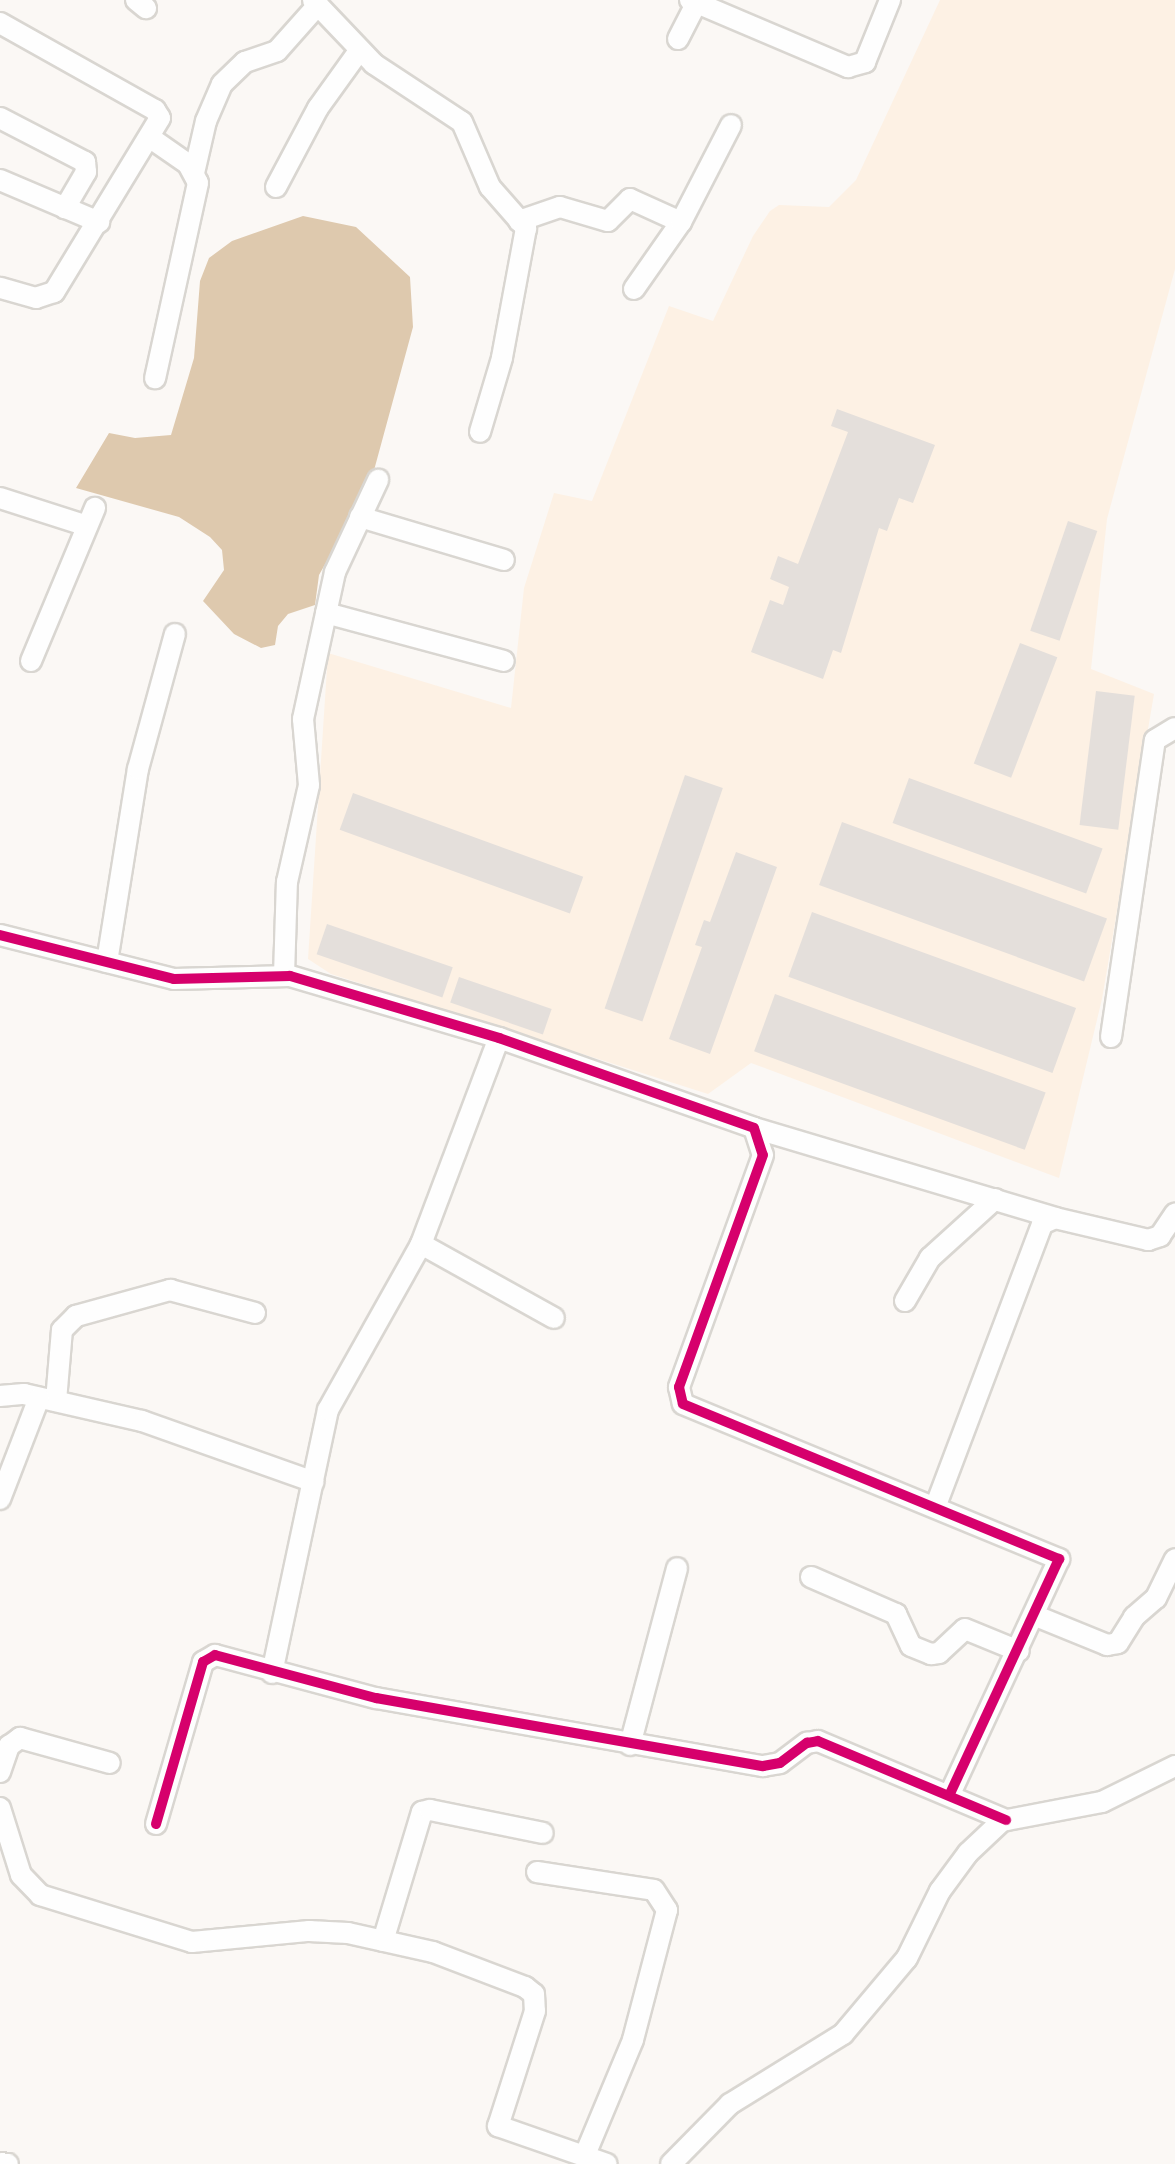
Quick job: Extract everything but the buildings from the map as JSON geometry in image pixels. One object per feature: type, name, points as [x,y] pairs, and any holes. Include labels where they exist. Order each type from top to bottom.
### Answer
[{"type":"street","points":[[678,39],[695,1],[848,67],[865,62],[890,0]]},
{"type":"street","points":[[155,378],[175,276],[197,202],[194,173],[206,121],[222,84],[245,62],[277,51],[316,3],[359,51],[462,122],[490,187],[527,234],[502,358],[480,432]]},
{"type":"street","points":[[0,23],[155,110],[160,126],[50,295],[36,298],[0,288]]},
{"type":"street","points":[[276,187],[318,108],[359,51]]},
{"type":"street","points":[[0,118],[85,162],[86,172],[65,208]]},
{"type":"street","points":[[634,289],[681,222],[731,125]]},
{"type":"street","points":[[152,139],[194,173]]},
{"type":"street","points":[[0,180],[99,222]]},
{"type":"street","points":[[519,221],[560,207],[608,221],[626,201],[637,199],[681,222]]},
{"type":"street","points":[[284,975],[287,882],[309,785],[303,719],[335,572],[378,480]]},
{"type":"street","points":[[0,498],[91,517],[31,661]]},
{"type":"street","points":[[360,517],[504,560]]},
{"type":"street","points":[[326,613],[504,661]]},
{"type":"street","points":[[107,962],[138,769],[175,634]]},
{"type":"street","points":[[1111,1037],[1155,740],[1175,728]]},
{"type":"street","points":[[0,935],[190,981],[284,975],[499,1038],[754,1128],[1055,1218],[1148,1240],[1160,1236],[1175,1214]]},
{"type":"street","points":[[272,1673],[328,1410],[421,1244],[499,1038]]},
{"type":"street","points":[[754,1128],[763,1155],[679,1387],[680,1398],[691,1409],[1055,1554],[1059,1568],[950,1794]]},
{"type":"street","points":[[905,1301],[930,1258],[995,1199]]},
{"type":"street","points":[[936,1505],[1042,1224],[1055,1218]]},
{"type":"street","points":[[421,1244],[554,1318]]},
{"type":"street","points":[[0,1499],[47,1400],[62,1330],[76,1316],[170,1290],[255,1313]]},
{"type":"street","points":[[0,1396],[47,1400],[142,1421],[314,1482]]},
{"type":"street","points":[[1036,1616],[1107,1645],[1118,1643],[1134,1617],[1156,1598],[1175,1559]]},
{"type":"street","points":[[630,1745],[677,1568]]},
{"type":"street","points":[[811,1577],[896,1614],[911,1646],[931,1654],[965,1629],[1019,1651]]},
{"type":"street","points":[[156,1824],[203,1662],[215,1655],[272,1673],[376,1698],[769,1767],[818,1741],[1006,1820]]},
{"type":"street","points":[[0,1772],[9,1746],[20,1738],[110,1763]]},
{"type":"street","points":[[671,2164],[730,2104],[843,2034],[907,1958],[940,1891],[968,1853],[1006,1820],[1102,1802],[1175,1766]]},
{"type":"street","points":[[0,1808],[21,1875],[40,1895],[192,1942],[309,1931],[383,1941],[433,1952],[534,1994],[535,2011],[498,2126],[607,2164]]},
{"type":"street","points":[[383,1941],[422,1812],[430,1810],[543,1833]]},
{"type":"street","points":[[537,1872],[654,1890],[666,1903],[633,2040],[585,2155]]},
{"type":"street","points":[[0,2163],[8,2164]]},
{"type":"shaded area","points":[[940,0],[1175,0],[1175,269],[1107,519],[1091,669],[1154,694],[1102,999],[1059,1178],[751,1063],[708,1094],[331,974],[308,959],[328,653],[511,708],[524,588],[554,493],[592,501],[669,306],[713,321],[753,236],[770,211],[779,205],[829,207],[856,180]]},
{"type":"shaded area","points":[[303,216],[356,227],[410,277],[413,327],[370,485],[319,575],[315,605],[288,614],[278,626],[275,645],[261,648],[234,634],[203,601],[224,570],[222,550],[210,537],[179,517],[76,488],[109,433],[135,438],[171,435],[194,358],[200,281],[209,258],[232,241]]},
{"type":"cycle path","points":[[0,935],[174,979],[290,976],[499,1038],[754,1128],[763,1155],[679,1387],[683,1404],[1059,1559],[950,1794]]},
{"type":"cycle path","points":[[156,1824],[203,1662],[215,1655],[376,1698],[763,1766],[780,1763],[807,1743],[818,1741],[1006,1820]]}]
